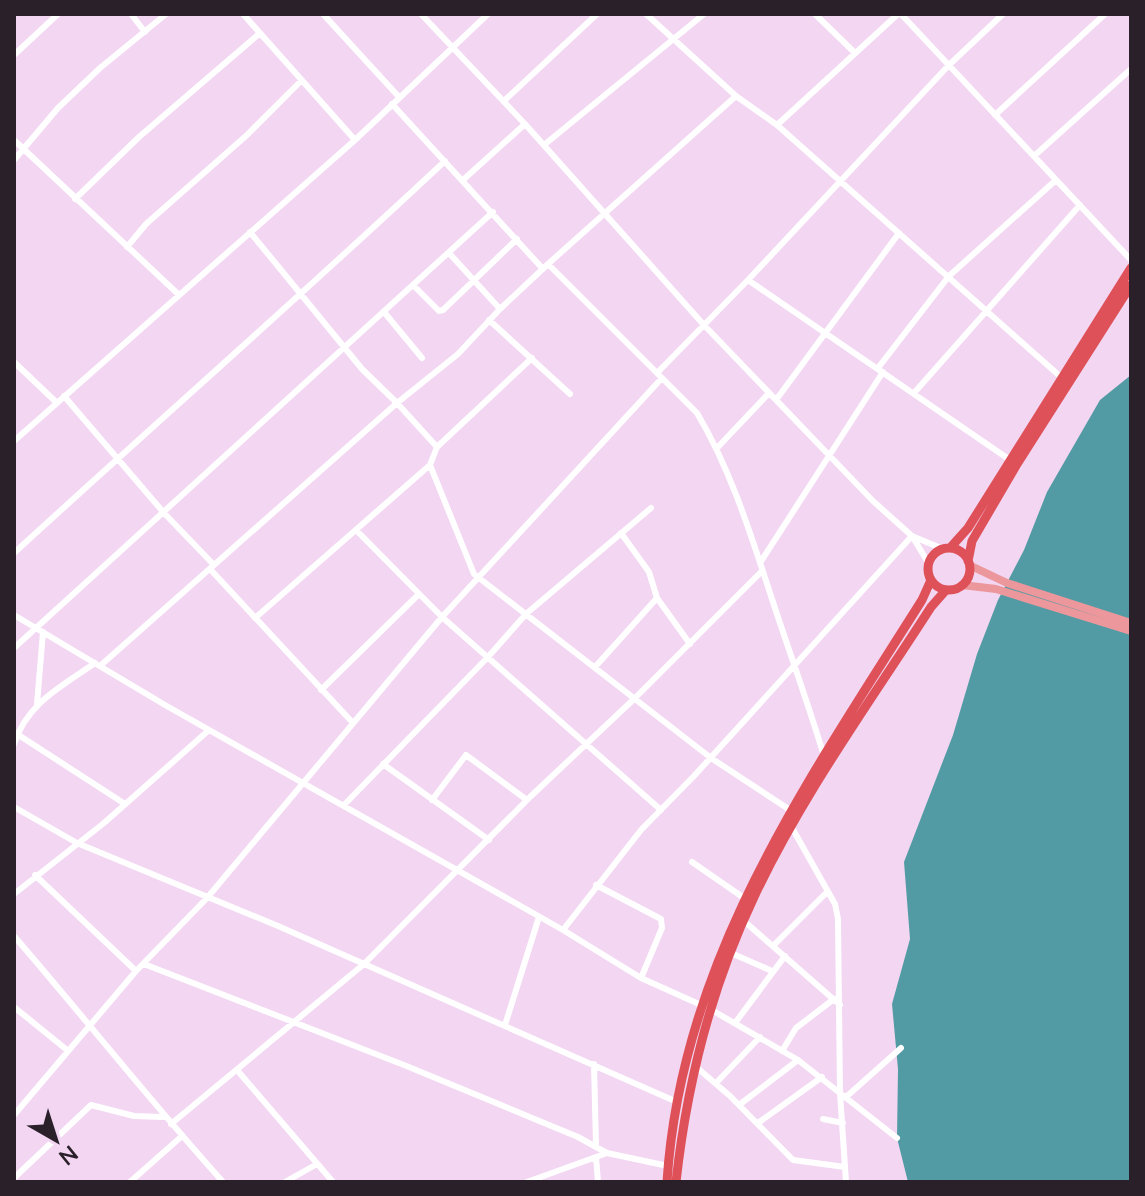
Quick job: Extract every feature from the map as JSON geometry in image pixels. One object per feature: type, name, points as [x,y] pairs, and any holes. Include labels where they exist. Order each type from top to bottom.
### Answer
[{"type":"highway","points":[[667,1182],[677,1102],[705,1007],[744,898],[790,810],[922,600],[931,580],[929,564],[933,556],[947,548],[968,528],[1131,268]]},
{"type":"highway","points":[[676,1182],[705,1007],[791,826],[931,607],[946,590],[962,585],[968,578],[972,541],[1131,285]]},
{"type":"highway","points":[[947,548],[960,551],[969,563]]},
{"type":"highway","points":[[931,580],[946,590]]},
{"type":"main road","points":[[969,563],[1007,583],[1131,623]]},
{"type":"main road","points":[[962,585],[996,589],[1131,631]]},
{"type":"street","points":[[14,55],[58,14]]},
{"type":"street","points":[[131,14],[145,32]]},
{"type":"street","points":[[14,160],[58,108],[100,68],[166,14]]},
{"type":"street","points":[[243,14],[355,140]]},
{"type":"street","points":[[323,14],[399,97]]},
{"type":"street","points":[[421,14],[525,124],[703,324],[912,536],[929,564]]},
{"type":"street","points":[[15,437],[355,140],[488,14]]},
{"type":"street","points":[[504,101],[597,14]]},
{"type":"street","points":[[646,14],[736,96],[777,125],[1062,378]]},
{"type":"street","points":[[544,145],[704,14]]},
{"type":"street","points":[[815,14],[855,53]]},
{"type":"street","points":[[777,125],[899,14],[1131,260]]},
{"type":"street","points":[[14,1115],[136,971],[207,898],[442,617],[660,376],[703,324],[949,65],[1003,14]]},
{"type":"street","points":[[995,115],[1105,14]]},
{"type":"street","points":[[75,199],[139,137],[260,33]]},
{"type":"street","points":[[1034,156],[1131,69]]},
{"type":"street","points":[[127,247],[146,224],[247,135],[302,80]]},
{"type":"street","points":[[14,744],[37,704],[97,664],[397,403],[458,354],[500,309],[736,96]]},
{"type":"street","points":[[392,104],[517,239],[697,413],[717,448],[795,664],[824,756]]},
{"type":"street","points":[[463,180],[525,124]]},
{"type":"street","points":[[14,140],[178,294]]},
{"type":"street","points":[[14,553],[302,295],[445,161]]},
{"type":"street","points":[[171,1124],[364,964],[527,800],[690,644],[761,567],[881,370],[949,276],[1056,180]]},
{"type":"street","points":[[914,393],[1080,205]]},
{"type":"street","points":[[14,648],[40,631],[164,513],[493,212]]},
{"type":"street","points":[[250,232],[362,369],[437,447]]},
{"type":"street","points":[[776,400],[899,233]]},
{"type":"street","points":[[413,285],[439,311],[443,310],[517,239]]},
{"type":"street","points":[[449,253],[500,309]]},
{"type":"street","points":[[748,280],[1010,460]]},
{"type":"street","points":[[384,312],[422,358]]},
{"type":"street","points":[[489,320],[570,394]]},
{"type":"street","points":[[255,618],[430,465],[437,447],[532,358]]},
{"type":"street","points":[[14,362],[56,402]]},
{"type":"street","points":[[717,448],[769,393]]},
{"type":"street","points":[[64,396],[255,618],[353,723]]},
{"type":"street","points":[[430,465],[470,568],[479,577],[711,758],[790,810]]},
{"type":"street","points":[[344,805],[526,614],[651,508]]},
{"type":"street","points":[[356,530],[442,617],[661,810]]},
{"type":"street","points":[[621,533],[649,572],[657,598],[690,644]]},
{"type":"street","points":[[912,536],[947,548]]},
{"type":"street","points":[[563,930],[596,885],[661,810],[912,536]]},
{"type":"street","points":[[321,690],[419,594]]},
{"type":"street","points":[[595,667],[657,598]]},
{"type":"street","points":[[14,615],[209,730],[563,930],[641,978],[705,1007],[760,1037],[822,1077],[897,1138]]},
{"type":"street","points":[[37,704],[40,631]]},
{"type":"street","points":[[14,894],[125,804],[209,730]]},
{"type":"street","points":[[17,734],[125,804]]},
{"type":"street","points":[[432,800],[466,755],[527,800]]},
{"type":"street","points":[[383,764],[489,840]]},
{"type":"street","points":[[14,807],[77,843],[364,964],[677,1102]]},
{"type":"street","points":[[791,826],[835,904],[838,919],[846,1182]]},
{"type":"street","points":[[692,862],[744,898]]},
{"type":"street","points":[[35,875],[136,971]]},
{"type":"street","points":[[596,885],[661,919],[663,923],[641,978]]},
{"type":"street","points":[[773,946],[827,892]]},
{"type":"street","points":[[505,1025],[539,917]]},
{"type":"street","points":[[744,921],[840,1005]]},
{"type":"street","points":[[14,936],[91,1025],[164,1117],[223,1182]]},
{"type":"street","points":[[731,953],[772,971]]},
{"type":"street","points":[[735,1023],[785,956]]},
{"type":"street","points":[[144,964],[294,1022],[607,1153],[668,1166]]},
{"type":"street","points":[[782,1051],[796,1028],[834,999]]},
{"type":"street","points":[[14,1007],[67,1050]]},
{"type":"street","points":[[716,1083],[760,1037]]},
{"type":"street","points":[[843,1095],[901,1048]]},
{"type":"street","points":[[739,1105],[798,1060]]},
{"type":"street","points":[[594,1064],[596,1146]]},
{"type":"street","points":[[694,1066],[716,1083],[793,1160],[845,1167]]},
{"type":"street","points":[[237,1070],[333,1182]]},
{"type":"street","points":[[758,1123],[822,1077]]},
{"type":"street","points":[[14,1178],[91,1105],[134,1116],[164,1117]]},
{"type":"street","points":[[823,1119],[843,1123]]},
{"type":"street","points":[[130,1182],[182,1136]]},
{"type":"street","points":[[527,1182],[607,1153]]},
{"type":"street","points":[[596,1157],[598,1182]]},
{"type":"street","points":[[285,1182],[317,1164]]},
{"type":"shaded area","points":[[1131,375],[1131,1182],[908,1182],[897,1138],[898,1069],[892,1004],[910,939],[904,862],[953,735],[977,654],[1047,492],[1100,400]]}]
